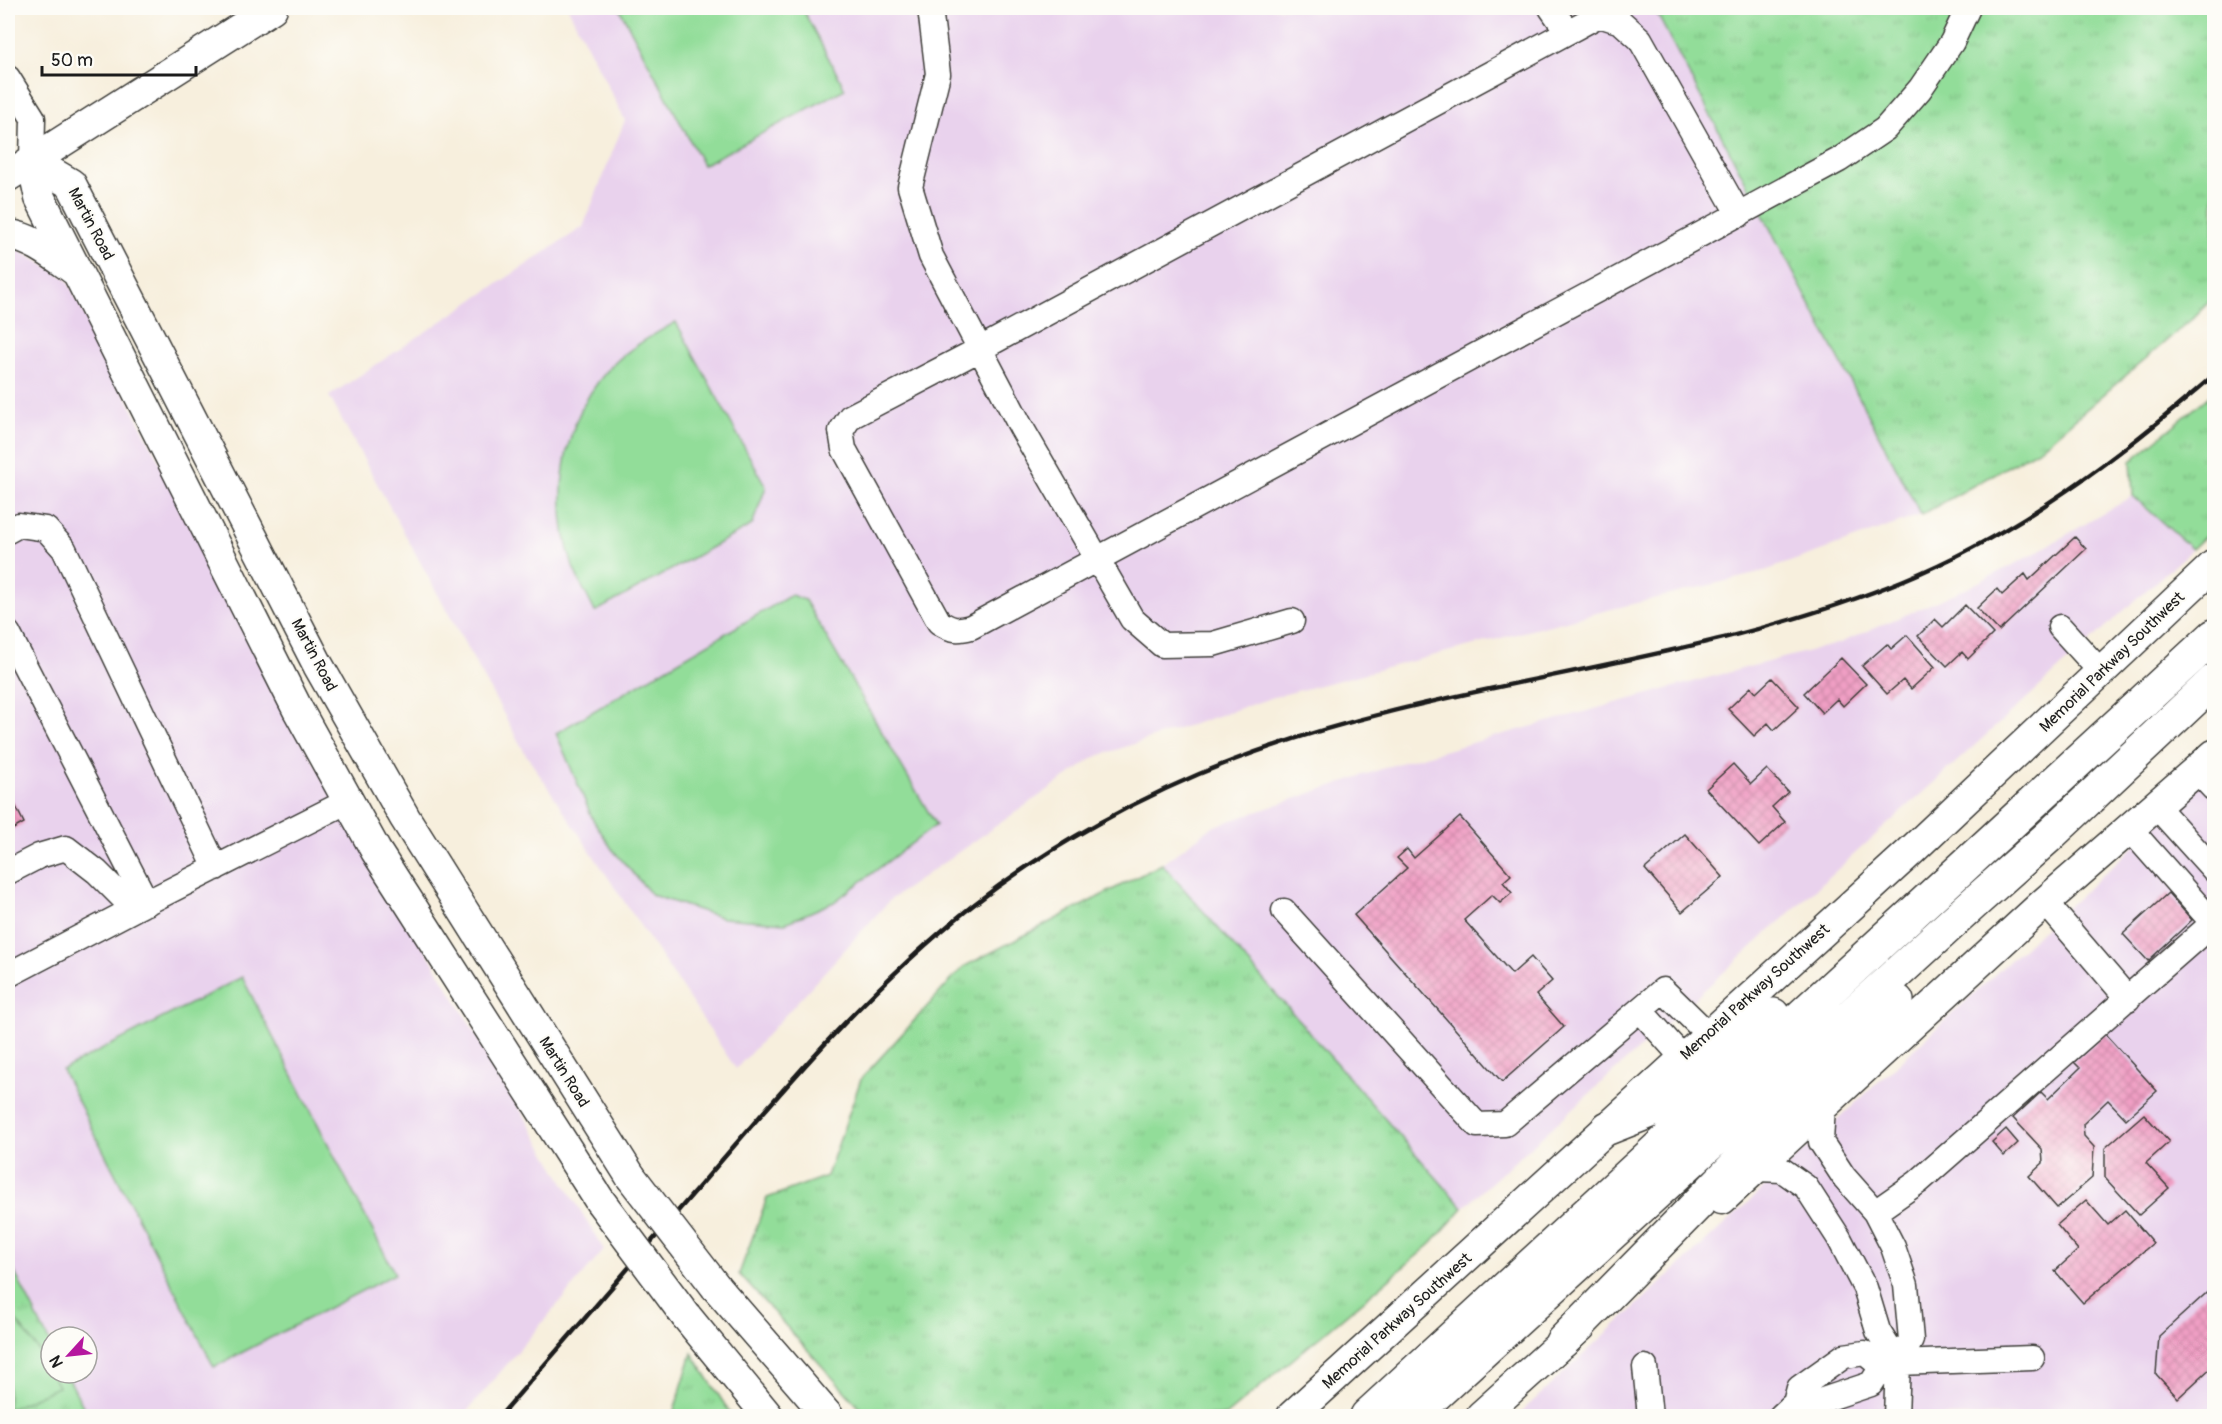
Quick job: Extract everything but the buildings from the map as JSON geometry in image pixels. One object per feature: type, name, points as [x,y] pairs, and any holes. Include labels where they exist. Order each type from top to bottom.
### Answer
[{"type":"highway","points":[[1367,1416],[2214,636]]},
{"type":"highway","points":[[1412,1416],[2048,837],[2214,681]]},
{"type":"highway","points":[[1608,1128],[1651,1111],[1817,980],[1898,905],[1949,880]]},
{"type":"highway","points":[[1562,1342],[1942,955],[1975,902]]},
{"type":"main road","points":[[20,169],[273,8]]},
{"type":"main road","name":"Martin Road","points":[[20,169],[40,198],[298,710],[376,851],[600,1201],[686,1316],[768,1416]]},
{"type":"main road","name":"Martin Road","points":[[20,169],[71,184],[318,665],[405,818],[630,1177],[716,1287],[828,1416]]},
{"type":"main road","points":[[8,235],[17,236],[53,255],[76,272]]},
{"type":"main road","name":"Memorial Parkway Southwest","points":[[1292,1416],[1910,852],[2214,565]]},
{"type":"main road","points":[[1481,1416],[1756,1169],[2044,902],[2157,807],[2209,771]]},
{"type":"street","points":[[930,8],[938,74],[910,187],[931,256],[1021,427],[1132,619],[1162,645],[1213,644],[1292,621]]},
{"type":"street","points":[[1551,8],[1567,31]]},
{"type":"street","points":[[1739,215],[1640,39],[1622,22],[1599,15],[850,417],[841,430],[844,449],[939,622],[951,630],[971,627],[1739,215],[1839,160],[1885,129],[1920,89],[1952,42],[1968,8]]},
{"type":"street","points":[[8,78],[33,118],[20,169]]},
{"type":"street","points":[[8,531],[19,525],[46,529],[64,549],[216,868]]},
{"type":"street","points":[[2060,627],[2102,673]]},
{"type":"street","points":[[8,633],[141,906]]},
{"type":"street","points":[[8,975],[348,801]]},
{"type":"street","points":[[2157,807],[2214,870]]},
{"type":"street","points":[[1875,1212],[1918,1182],[2213,923],[2130,829]]},
{"type":"street","points":[[8,872],[39,856],[66,848],[141,906]]},
{"type":"street","points":[[2044,902],[2128,999]]},
{"type":"street","points":[[1284,911],[1477,1125],[1505,1124],[1663,990],[1709,1035]]},
{"type":"street","points":[[1640,1010],[1683,1058]]},
{"type":"street","points":[[1788,1410],[1871,1384],[1911,1340],[1906,1285],[1893,1247],[1875,1212],[1844,1177],[1821,1142],[1823,1106]]},
{"type":"street","points":[[1756,1169],[1782,1170],[1806,1187],[1839,1238],[1865,1288],[1890,1365],[1896,1416]]},
{"type":"street","points":[[1788,1410],[1799,1388],[1844,1356],[1865,1353],[1890,1365],[2032,1358]]},
{"type":"street","points":[[1645,1367],[1650,1416]]},
{"type":"shaded area","points":[[568,8],[1654,8],[1921,515],[1759,573],[1274,697],[1095,757],[890,900],[736,1069],[525,753],[329,396],[583,227],[625,120]]},
{"type":"shaded area","points":[[8,244],[66,278],[300,738],[604,1250],[463,1416],[88,1416],[72,1385],[99,1385],[99,1325],[41,1325],[8,1259]]},
{"type":"shaded area","points":[[2133,496],[2192,549],[1463,1208],[1162,864],[1212,827],[1396,764],[1840,643],[1965,589],[2032,555]]},
{"type":"shaded area","points":[[2214,772],[2214,1416],[1517,1416],[2149,832]]},
{"type":"green space","points":[[619,8],[802,8],[845,89],[703,165]]},
{"type":"green space","points":[[1654,8],[2214,8],[2214,297],[2192,319],[2041,448],[1921,515]]},
{"type":"green space","points":[[676,322],[766,487],[752,525],[595,612],[573,567],[566,542],[562,491],[564,465],[570,440],[579,415],[591,393],[613,364],[648,338]]},
{"type":"green space","points":[[2214,392],[2214,528],[2192,549],[2133,496],[2131,461]]},
{"type":"green space","points":[[791,595],[805,600],[936,825],[834,902],[785,923],[723,918],[652,895],[612,849],[593,820],[556,733]]},
{"type":"green space","points":[[1162,864],[1463,1208],[1431,1244],[1225,1416],[867,1416],[739,1274],[767,1198],[827,1176],[861,1079],[963,967]]},
{"type":"green space","points":[[242,977],[395,1274],[214,1367],[62,1070]]},
{"type":"green space","points":[[8,1259],[41,1325],[39,1325],[39,1385],[72,1385],[88,1416],[8,1416]]},
{"type":"green space","points":[[8,1312],[39,1352],[39,1385],[57,1385],[58,1387],[8,1410]]},
{"type":"green space","points":[[692,1353],[732,1416],[670,1416],[674,1411]]},
{"type":"railway","points":[[500,1416],[831,1037],[899,969],[972,906],[1064,843],[1131,806],[1200,774],[1316,732],[1400,709],[1739,634],[1822,610],[1904,580],[1988,540],[2028,516],[2142,435],[2214,375]]}]
